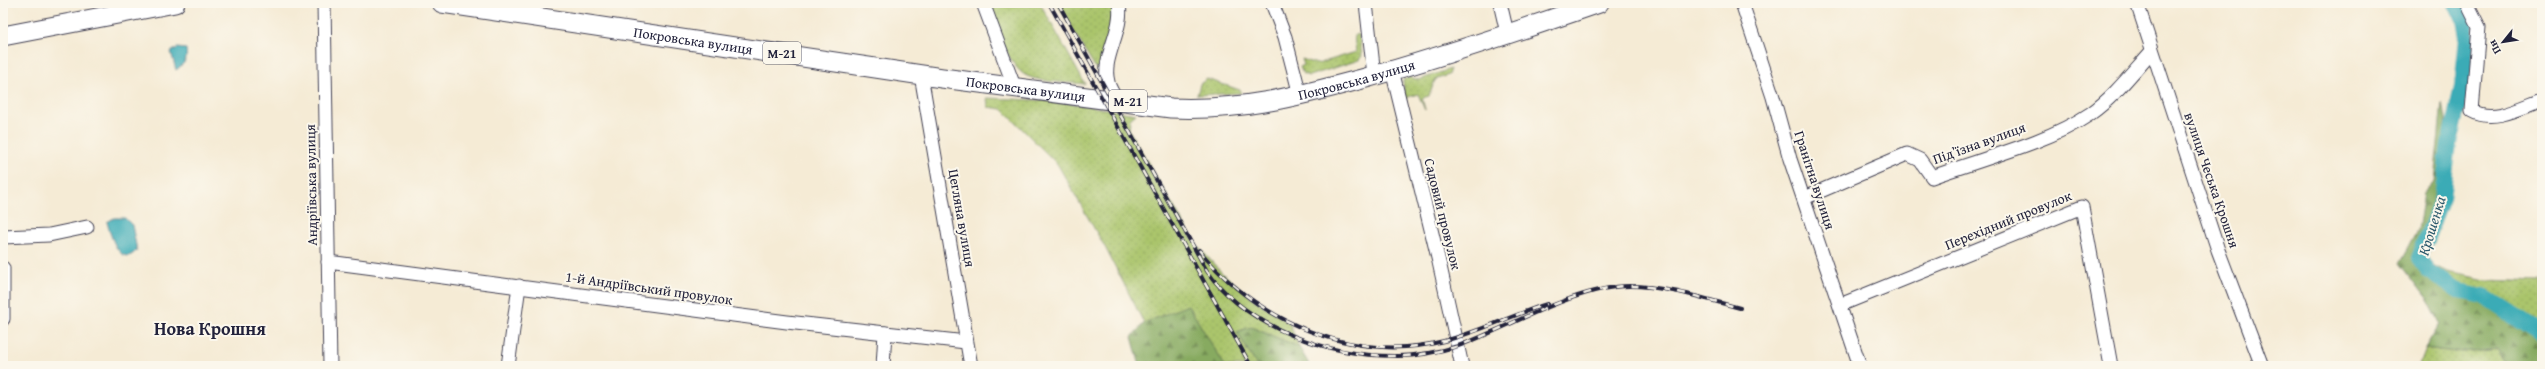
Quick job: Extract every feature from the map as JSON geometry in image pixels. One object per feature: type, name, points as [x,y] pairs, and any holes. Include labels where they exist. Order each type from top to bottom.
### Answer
[{"type":"highway","points":[[3,36],[175,3]]},
{"type":"highway","name":"Покровська вулиця","points":[[442,3],[921,74],[1116,99],[1171,108],[1206,109],[1242,107],[1300,95],[1383,73],[1593,4]]},
{"type":"street","name":"Андріївська вулиця","points":[[324,3],[330,366]]},
{"type":"street","points":[[983,3],[1014,86]]},
{"type":"street","points":[[1116,99],[1108,81],[1107,70],[1120,22],[1119,3]]},
{"type":"street","points":[[1272,3],[1286,37],[1300,95]]},
{"type":"street","name":"Садовий провулок","points":[[1366,3],[1383,73],[1440,262],[1462,366]]},
{"type":"street","points":[[1500,3],[1507,33]]},
{"type":"street","name":"Гранітна вулиця","points":[[1742,3],[1804,198],[1860,366]]},
{"type":"street","name":"вулиця Чеська Крошня","points":[[2137,3],[2218,250],[2262,366]]},
{"type":"street","points":[[2467,3],[2479,28],[2472,111],[2480,115],[2495,116],[2542,100]]},
{"type":"street","name":"Підʼїзна вулиця","points":[[1804,198],[1907,154],[1920,160],[1932,177],[2063,130],[2090,113],[2109,98],[2152,51]]},
{"type":"street","name":"Цегляна вулиця","points":[[921,74],[971,366]]},
{"type":"street","name":"Перехідний провулок","points":[[1840,305],[2082,207],[2111,366]]},
{"type":"street","points":[[3,237],[49,235],[87,227]]},
{"type":"street","name":"1-й Андріївський провулок","points":[[328,262],[966,342]]},
{"type":"street","points":[[3,268],[3,319]]},
{"type":"street","points":[[508,366],[519,286]]},
{"type":"street","points":[[883,366],[885,333]]},
{"type":"green space","points":[[988,3],[1040,3],[1085,84],[1041,80],[1027,76],[1020,71],[1014,64],[1003,44]]},
{"type":"green space","points":[[1057,3],[1115,3],[1103,81]]},
{"type":"green space","points":[[1359,34],[1362,56],[1359,60],[1309,76],[1303,74],[1300,67],[1304,65],[1302,59],[1317,64],[1356,52],[1354,35]]},
{"type":"green space","points":[[1450,69],[1448,75],[1435,80],[1429,96],[1422,98],[1425,110],[1418,94],[1408,97],[1405,102],[1403,80],[1410,77],[1419,80]]},
{"type":"green space","points":[[1207,79],[1240,90],[1242,93],[1197,95],[1200,84]]},
{"type":"green space","points":[[987,98],[1057,101],[1136,114],[1130,119],[1129,130],[1195,243],[1222,273],[1255,300],[1289,322],[1299,347],[1251,327],[1237,332],[1257,366],[1225,366],[1188,306],[1144,323],[1106,249],[1058,165],[1002,109],[988,107]]},
{"type":"green space","points":[[2442,102],[2449,144],[2442,198],[2419,258],[2429,271],[2458,291],[2484,296],[2542,334],[2542,366],[2508,366],[2496,349],[2463,353],[2425,348],[2440,323],[2429,301],[2400,263],[2418,230],[2424,194],[2434,181]]},
{"type":"green space","points":[[2419,258],[2448,272],[2486,280],[2542,282],[2542,334],[2484,296],[2458,291],[2429,271]]},
{"type":"green space","points":[[1188,305],[1225,366],[1140,366],[1132,337],[1144,323]]},
{"type":"green space","points":[[1251,327],[1299,347],[1310,366],[1257,366],[1237,332]]},
{"type":"green space","points":[[2425,348],[2463,353],[2496,349],[2508,366],[2418,366]]},
{"type":"water","points":[[177,48],[186,49],[186,59],[176,70],[171,52]]},
{"type":"water","points":[[114,218],[125,218],[132,225],[137,250],[131,255],[126,256],[121,253],[113,241],[107,222]]},
{"type":"waterway","name":"Крошенка","points":[[2456,3],[2464,20],[2467,37],[2462,87],[2449,144],[2442,198],[2419,258],[2429,271],[2458,291],[2484,296],[2542,334]]},
{"type":"railway","points":[[1049,3],[1251,366]]},
{"type":"railway","points":[[1058,3],[1207,271],[1224,291],[1244,308],[1267,323],[1292,335],[1318,345],[1372,355],[1406,356],[1436,352],[1458,346],[1478,338],[1565,300],[1609,288],[1630,286],[1657,288],[1740,308]]},
{"type":"railway","points":[[1199,250],[1222,275],[1249,297],[1278,316],[1309,331],[1341,341],[1375,346],[1409,347],[1444,341],[1470,333],[1547,304]]},
{"type":"district","name":"Нова Крошня","points":[[210,329]]}]
